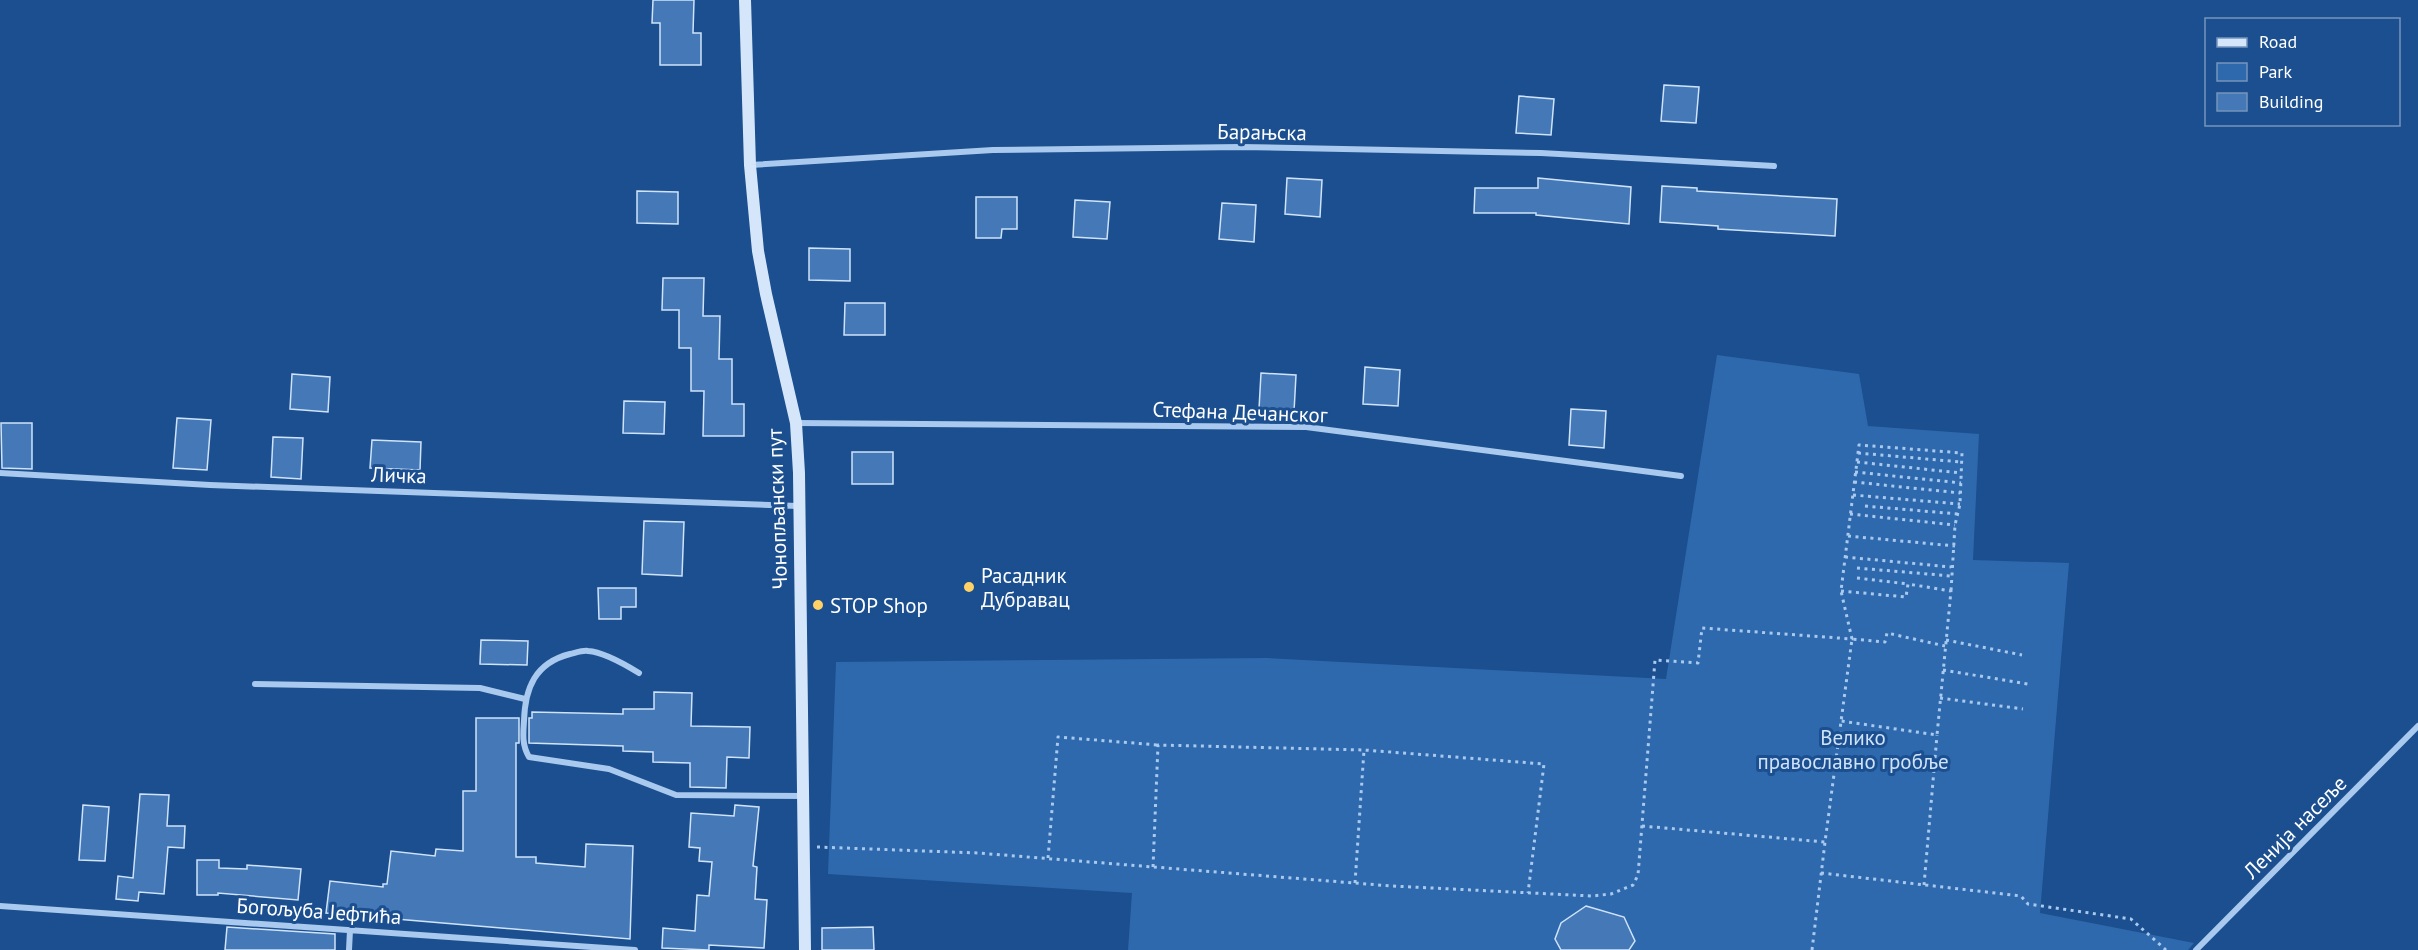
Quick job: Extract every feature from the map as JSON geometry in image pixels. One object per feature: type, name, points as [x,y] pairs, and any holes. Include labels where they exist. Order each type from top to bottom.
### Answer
[{"type":"street","name":"Чонопљански пут","points":[[745,0],[750,165],[758,251],[796,423],[805,950]]},
{"type":"street","name":"Барањска","points":[[750,165],[993,150],[1241,147],[1541,153],[1774,166]]},
{"type":"street","name":"Стефана Дечанског","points":[[796,423],[1306,428],[1681,476]]},
{"type":"street","name":"Личка","points":[[0,473],[210,485],[798,506]]},
{"type":"street","points":[[639,673],[621,662],[587,650],[551,662],[532,682],[525,699],[524,747],[529,757],[609,769],[676,795],[803,796]]},
{"type":"street","points":[[255,684],[480,688],[525,699]]},
{"type":"street","name":"Ленија насеље","points":[[2196,950],[2418,726]]},
{"type":"street","name":"Богољуба Јефтића","points":[[0,906],[635,950]]},
{"type":"street","points":[[349,950],[350,930]]},
{"type":"path","points":[[1812,950],[1852,639],[1841,591],[1858,445],[1962,453],[1960,504],[1955,525],[1951,567],[1951,591],[1924,885]]},
{"type":"path","points":[[1858,453],[1961,462]]},
{"type":"path","points":[[1857,462],[1961,473]]},
{"type":"path","points":[[1855,472],[1961,483]]},
{"type":"path","points":[[1854,482],[1960,493]]},
{"type":"path","points":[[1853,495],[1960,504]]},
{"type":"path","points":[[1865,506],[1958,514]]},
{"type":"path","points":[[1850,514],[1955,525]]},
{"type":"path","points":[[1848,536],[1954,546]]},
{"type":"path","points":[[1845,557],[1951,567]]},
{"type":"path","points":[[1857,568],[1951,576]]},
{"type":"path","points":[[1857,578],[1951,591]]},
{"type":"path","points":[[1841,591],[1906,597],[1908,584]]},
{"type":"path","points":[[803,846],[978,853],[1354,883],[1592,896],[1611,894],[1626,890],[1633,885],[1638,875],[1655,660],[1698,663],[1702,628],[1885,642],[1887,633],[1946,645]]},
{"type":"path","points":[[1946,640],[2022,655]]},
{"type":"path","points":[[1943,670],[2028,684]]},
{"type":"path","points":[[1940,698],[2023,709]]},
{"type":"path","points":[[1841,721],[1936,735]]},
{"type":"path","points":[[1048,858],[1058,737],[1158,745],[1364,750],[1544,765],[1528,893]]},
{"type":"path","points":[[1153,867],[1158,745]]},
{"type":"path","points":[[1354,883],[1364,750]]},
{"type":"path","points":[[1642,826],[1825,842]]},
{"type":"path","points":[[1821,873],[2021,896],[2028,904],[2131,919],[2166,950]]},
{"type":"green space","name":"Велико православно гробље","points":[[1717,355],[1859,374],[1868,426],[1979,434],[1973,560],[2069,563],[2040,913],[2194,943],[2188,950],[1128,950],[1132,893],[828,874],[836,662],[1267,658],[1666,679]]},
{"type":"building","points":[[653,0],[694,0],[693,33],[701,33],[701,65],[660,65],[660,23],[652,23]]},
{"type":"building","points":[[1664,85],[1699,87],[1696,123],[1661,121]]},
{"type":"building","points":[[1519,96],[1554,99],[1551,135],[1516,133]]},
{"type":"building","points":[[1287,178],[1322,180],[1320,217],[1285,214]]},
{"type":"building","points":[[1538,178],[1631,187],[1629,224],[1536,215],[1536,213],[1474,213],[1475,188],[1538,188]]},
{"type":"building","points":[[1662,186],[1697,188],[1697,191],[1837,199],[1835,236],[1718,229],[1718,226],[1660,222]]},
{"type":"building","points":[[637,191],[678,192],[678,224],[637,223]]},
{"type":"building","points":[[976,197],[1017,197],[1017,229],[1002,229],[1001,238],[976,238]]},
{"type":"building","points":[[1075,200],[1110,202],[1107,239],[1073,237]]},
{"type":"building","points":[[1222,203],[1256,205],[1254,242],[1219,239]]},
{"type":"building","points":[[809,248],[850,249],[850,281],[809,280]]},
{"type":"building","points":[[663,278],[704,278],[703,316],[720,316],[719,359],[732,359],[732,404],[744,404],[744,436],[703,436],[704,391],[691,391],[691,348],[679,348],[679,310],[662,310]]},
{"type":"building","points":[[845,303],[885,303],[885,335],[844,335]]},
{"type":"building","points":[[1365,367],[1400,370],[1398,406],[1363,404]]},
{"type":"building","points":[[1261,373],[1296,375],[1294,412],[1259,409]]},
{"type":"building","points":[[292,374],[330,377],[328,412],[290,409]]},
{"type":"building","points":[[624,401],[665,402],[664,434],[623,433]]},
{"type":"building","points":[[1571,409],[1606,411],[1604,448],[1569,445]]},
{"type":"building","points":[[177,418],[211,420],[207,470],[173,468]]},
{"type":"building","points":[[1,423],[32,423],[32,469],[2,468]]},
{"type":"building","points":[[273,437],[303,438],[301,479],[271,477]]},
{"type":"building","points":[[372,440],[421,442],[420,470],[370,468]]},
{"type":"building","points":[[852,452],[893,452],[893,484],[852,484]]},
{"type":"building","points":[[644,521],[684,522],[682,576],[642,574]]},
{"type":"building","points":[[598,588],[636,588],[636,607],[621,607],[621,619],[599,619]]},
{"type":"building","points":[[481,640],[528,641],[527,665],[480,664]]},
{"type":"building","points":[[654,692],[692,693],[691,726],[750,727],[749,758],[727,757],[726,788],[690,787],[690,763],[653,762],[653,752],[623,751],[623,746],[529,743],[529,718],[532,718],[532,712],[623,714],[623,709],[654,709]]},
{"type":"building","points":[[476,718],[519,718],[519,743],[516,743],[516,857],[536,857],[536,863],[585,867],[586,844],[633,846],[630,939],[326,913],[330,881],[383,887],[383,884],[387,884],[391,851],[435,856],[436,849],[463,851],[463,791],[476,791]]},
{"type":"building","points":[[140,794],[169,795],[167,826],[185,826],[184,848],[168,847],[164,894],[139,892],[138,901],[116,899],[118,876],[133,878]]},
{"type":"building","points":[[83,805],[109,807],[105,861],[79,860]]},
{"type":"building","points":[[735,805],[759,807],[753,866],[757,867],[755,899],[767,900],[764,948],[709,945],[709,950],[662,948],[663,928],[695,931],[697,895],[709,896],[712,862],[699,861],[700,848],[689,847],[691,813],[734,816]]},
{"type":"building","points":[[197,860],[219,860],[219,868],[247,869],[247,865],[301,869],[298,900],[218,893],[218,895],[197,895]]},
{"type":"building","points":[[1586,906],[1624,917],[1635,941],[1629,950],[1561,950],[1555,939],[1561,923]]},
{"type":"building","points":[[227,927],[335,934],[335,950],[225,950]]},
{"type":"building","points":[[873,927],[874,950],[822,950],[822,928]]},
{"type":"place","name":"Расадник Дубравац","points":[[969,587]]},
{"type":"place","name":"STOP Shop","points":[[818,605]]}]
